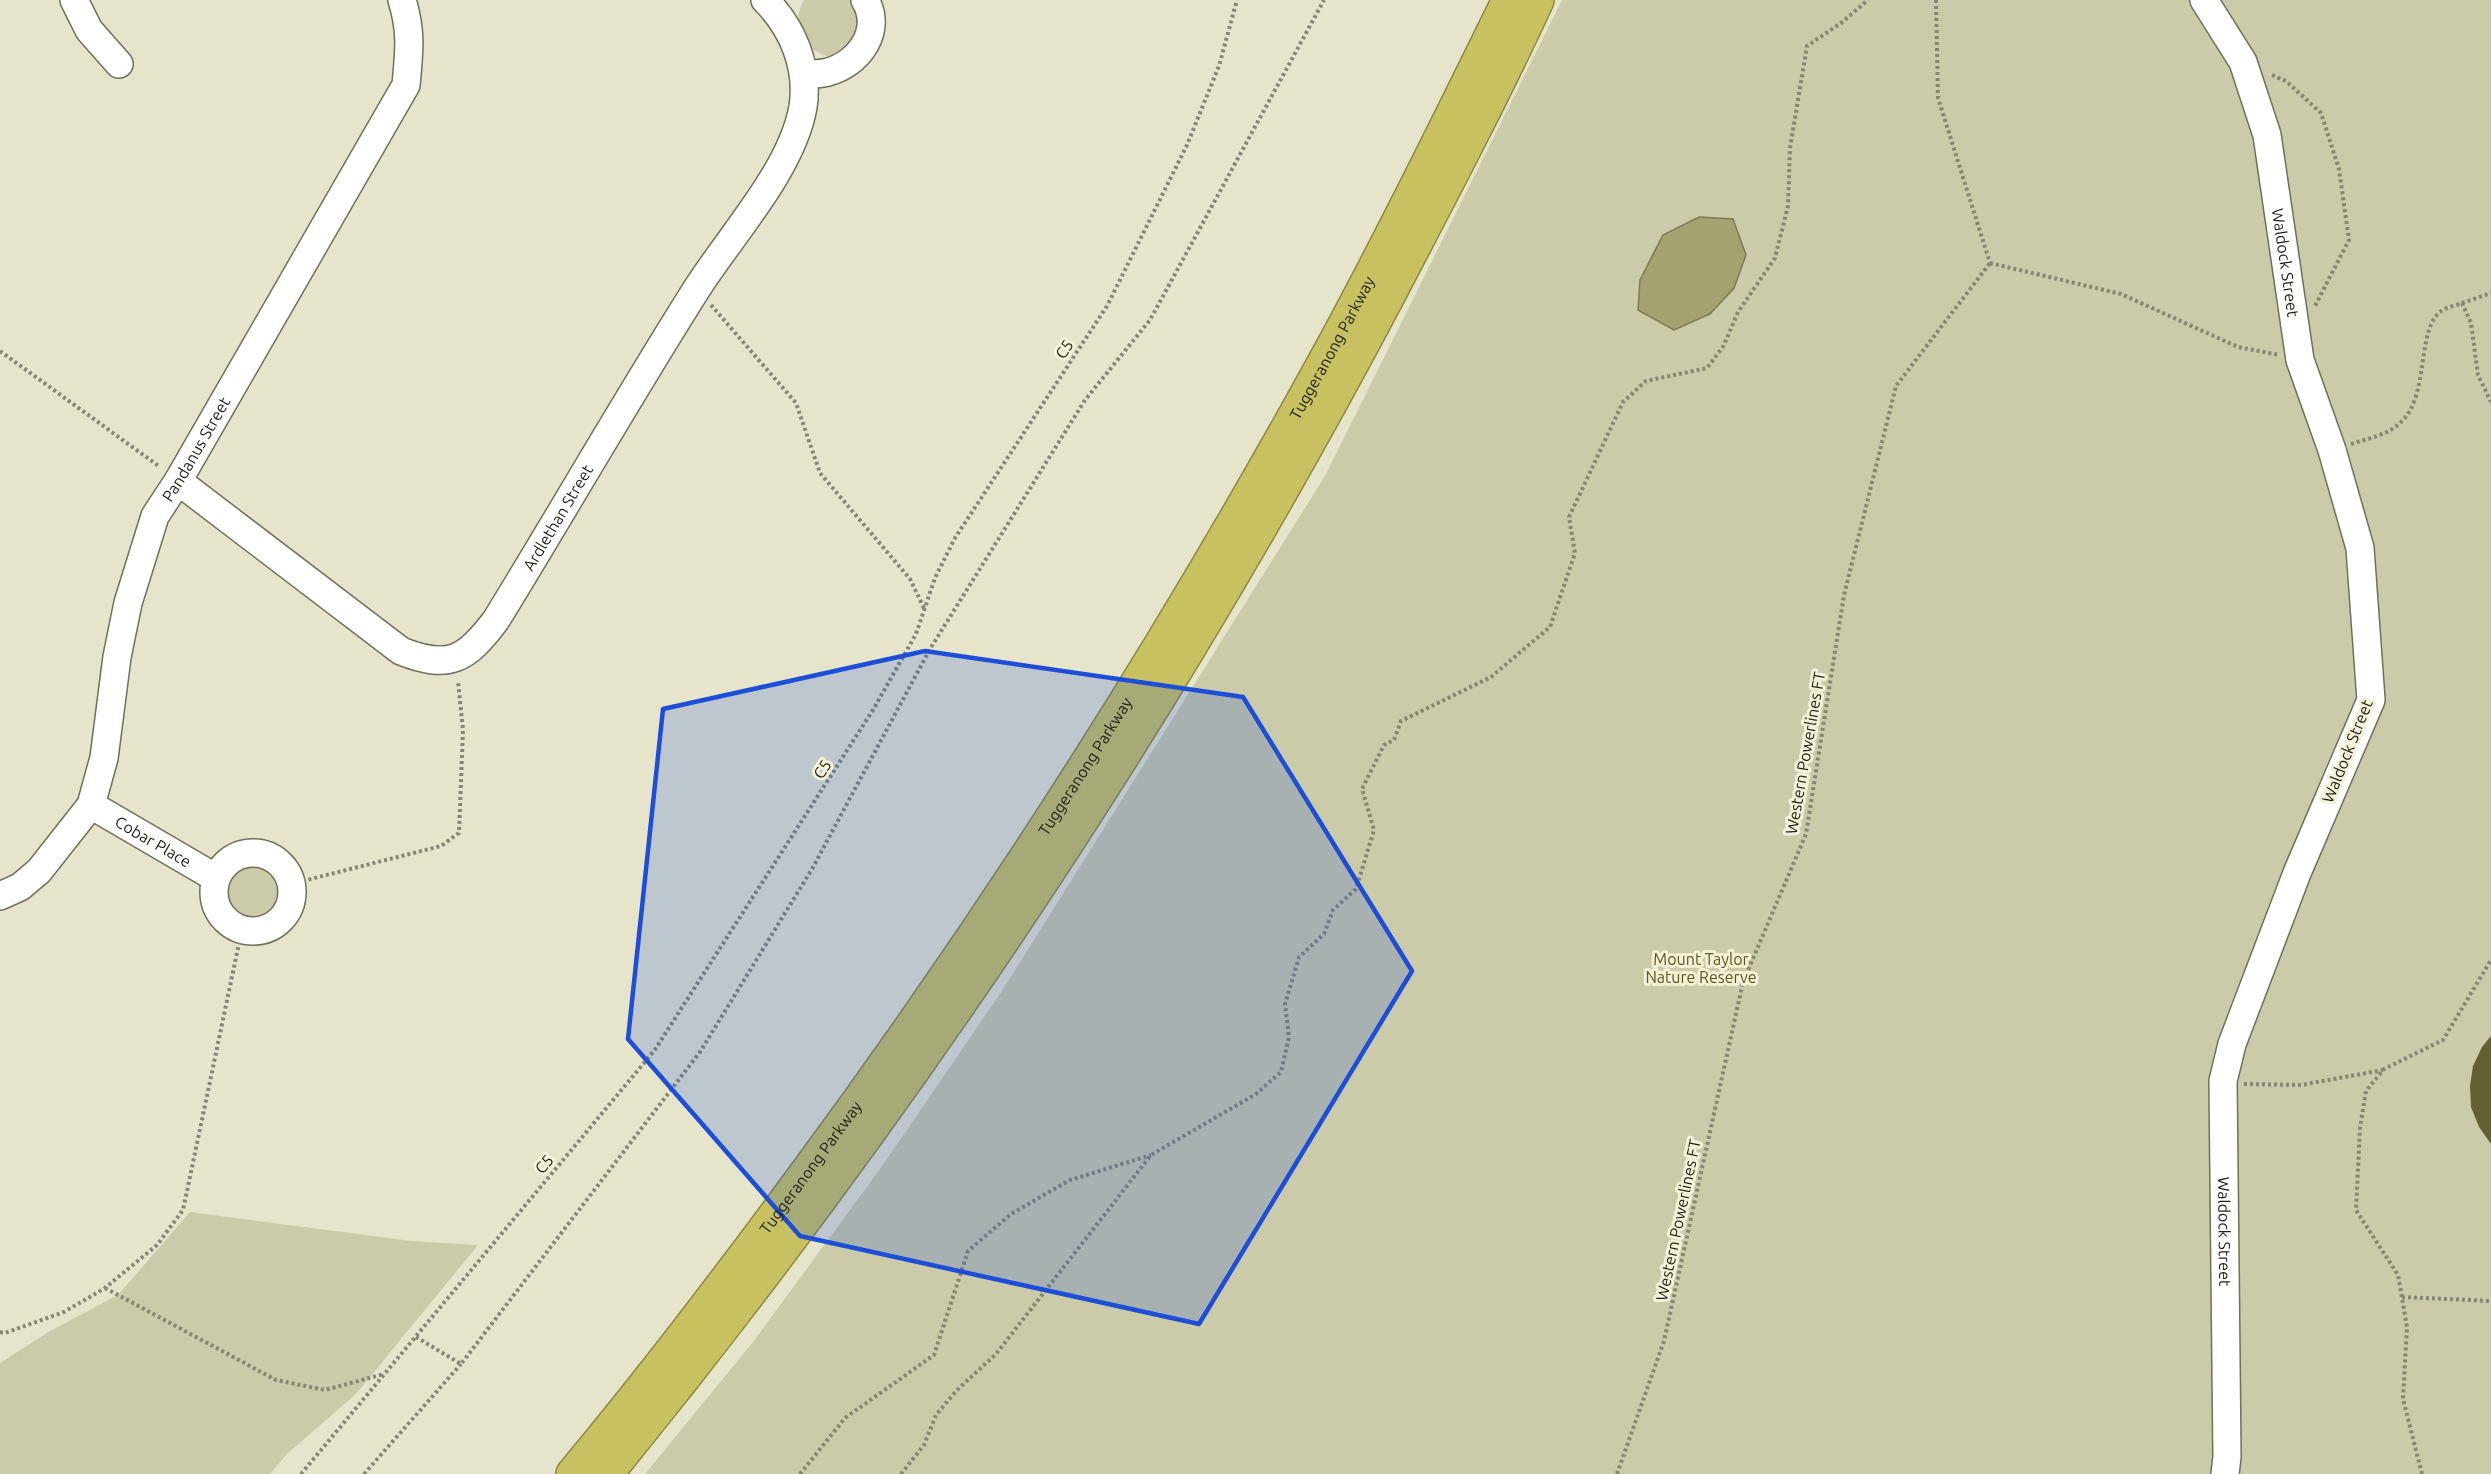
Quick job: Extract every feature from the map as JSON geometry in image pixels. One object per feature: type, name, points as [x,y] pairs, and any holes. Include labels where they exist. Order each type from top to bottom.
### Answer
[{"type":"highway","name":"Tuggeranong Parkway","points":[[573,1474],[724,1285],[878,1076],[997,904],[1104,738],[1225,538],[1334,344],[1509,0]]},
{"type":"highway","name":"Tuggeranong Parkway","points":[[606,1474],[686,1376],[866,1136],[945,1026],[1047,874],[1138,731],[1238,566],[1347,374],[1450,178],[1537,0]]},
{"type":"street","points":[[74,0],[89,30],[119,64]]},
{"type":"street","name":"Pandanus Street","points":[[0,896],[20,887],[39,871],[91,805],[104,758],[117,657],[128,603],[155,516],[178,481],[406,85],[409,22],[402,0]]},
{"type":"street","points":[[805,75],[829,72],[849,62],[864,46],[870,34],[872,21],[865,0]]},
{"type":"street","name":"Waldock Street","points":[[2204,0],[2244,62],[2266,135],[2298,350],[2332,450],[2361,548],[2371,700],[2297,873],[2232,1044],[2223,1081],[2227,1445],[2224,1474]]},
{"type":"street","name":"Ardlethan Street","points":[[455,659],[473,647],[496,620],[697,289],[777,172],[796,134],[802,107],[805,75],[780,4]]},
{"type":"street","points":[[178,481],[401,651],[439,662],[455,659]]},
{"type":"street","name":"Cobar Place","points":[[91,805],[216,879]]},
{"type":"street","points":[[256,853],[269,857],[280,864],[288,875],[291,884],[290,902],[280,919],[262,929],[242,929],[230,924],[217,908],[214,895],[216,879],[221,869],[230,860],[243,854],[256,853]]},
{"type":"path","name":"C5","points":[[301,1474],[654,1051],[873,710],[916,634],[935,578],[955,538],[1107,306],[1191,135],[1220,66],[1237,0]]},
{"type":"path","points":[[364,1474],[461,1364],[700,1053],[812,869],[936,639],[1085,400],[1150,320],[1324,0]]},
{"type":"path","points":[[800,1474],[845,1418],[934,1355],[968,1251],[1011,1214],[1070,1180],[1151,1155],[1256,1094],[1281,1072],[1289,1037],[1285,1004],[1299,957],[1324,934],[1333,910],[1356,889],[1374,830],[1362,789],[1384,745],[1394,740],[1401,721],[1491,676],[1550,627],[1575,553],[1569,517],[1623,402],[1646,381],[1707,368],[1723,347],[1738,312],[1775,258],[1788,206],[1790,147],[1807,46],[1841,23],[1868,0]]},
{"type":"path","points":[[1936,0],[1938,98],[1990,263],[2121,294],[2238,346],[2298,350],[2349,240],[2339,169],[2321,113],[2286,81],[2244,62]]},
{"type":"path","name":"Western Powerlines FT","points":[[1617,1474],[1664,1341],[1743,982],[1806,834],[1844,595],[1896,386],[1990,263]]},
{"type":"path","points":[[697,289],[796,403],[820,473],[910,579],[924,608]]},
{"type":"path","points":[[2332,450],[2387,432],[2404,420],[2419,391],[2430,326],[2440,312],[2491,293]]},
{"type":"path","points":[[2462,303],[2472,323],[2478,375],[2491,402]]},
{"type":"path","points":[[0,351],[178,481]]},
{"type":"path","points":[[291,884],[441,846],[459,833],[463,730],[455,659]]},
{"type":"path","points":[[0,1337],[2,1333],[64,1312],[105,1288],[157,1245],[183,1210],[242,929]]},
{"type":"path","points":[[2223,1081],[2301,1085],[2384,1069],[2443,1040],[2489,968],[2491,960]]},
{"type":"path","points":[[2384,1069],[2366,1091],[2360,1128],[2356,1210],[2398,1275],[2407,1327],[2403,1399],[2422,1474]]},
{"type":"path","points":[[901,1474],[924,1445],[936,1415],[957,1390],[996,1354],[1151,1155]]},
{"type":"path","points":[[105,1288],[276,1380],[325,1390],[385,1374]]},
{"type":"path","points":[[2402,1297],[2491,1301]]},
{"type":"path","points":[[416,1336],[461,1364]]},
{"type":"highlighted area","points":[[925,651],[1243,697],[1412,971],[1199,1324],[800,1236],[628,1039],[663,709]]},
{"type":"green space","points":[[804,0],[860,0],[866,33],[834,57],[824,55],[815,50],[802,37],[798,19]]},
{"type":"green space","name":"Mount Taylor Nature Reserve","points":[[1562,0],[2491,0],[2491,1474],[645,1474],[753,1342],[880,1169],[1000,994],[1325,476]]},
{"type":"green space","points":[[253,860],[265,862],[275,869],[282,879],[284,891],[282,903],[275,913],[265,920],[253,922],[241,920],[231,913],[224,903],[222,891],[224,879],[231,869],[241,862]]},
{"type":"green space","points":[[190,1212],[411,1241],[478,1245],[356,1394],[287,1454],[270,1474],[0,1474],[0,1363],[50,1331],[118,1295]]},
{"type":"shaded area","points":[[1699,217],[1733,219],[1746,255],[1734,288],[1710,314],[1674,330],[1638,310],[1640,280],[1663,235]]},
{"type":"building","points":[[2491,1036],[2491,1144],[2479,1127],[2471,1107],[2470,1086],[2473,1066],[2482,1047]]}]
